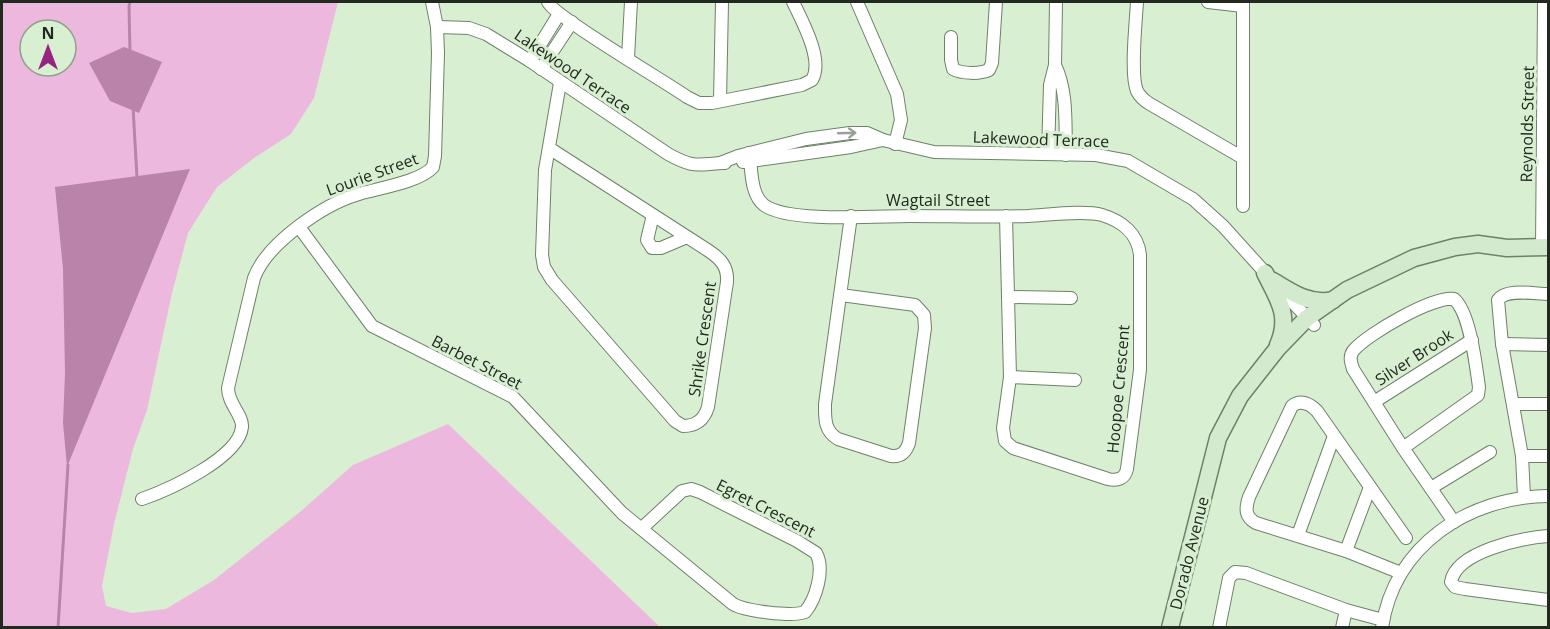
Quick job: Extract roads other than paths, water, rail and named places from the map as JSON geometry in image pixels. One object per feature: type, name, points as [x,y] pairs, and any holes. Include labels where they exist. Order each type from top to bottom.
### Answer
[{"type":"street","points":[[432,2],[437,27]]},
{"type":"street","points":[[548,2],[551,8],[576,26],[695,102],[707,103],[802,85],[813,79],[816,70],[813,51],[793,2]]},
{"type":"street","points":[[628,58],[631,2]]},
{"type":"street","points":[[720,101],[722,2]]},
{"type":"street","points":[[857,2],[897,94],[901,120],[896,144]]},
{"type":"street","points":[[951,37],[953,69],[958,72],[989,70],[992,63],[996,2]]},
{"type":"street","points":[[1048,154],[1050,85],[1055,65],[1056,2]]},
{"type":"street","points":[[1137,2],[1134,74],[1139,95],[1150,104],[1243,158]]},
{"type":"street","points":[[1208,2],[1243,4],[1244,206]]},
{"type":"street","name":"Reynolds Street","points":[[1544,2],[1545,247]]},
{"type":"street","points":[[530,61],[559,14]]},
{"type":"street","points":[[542,69],[576,26]]},
{"type":"street","name":"Lakewood Terrace","points":[[437,27],[478,30],[530,61],[683,163],[700,166],[750,157],[851,147],[883,140],[934,152],[1096,155],[1118,158],[1172,185],[1205,208],[1311,321]]},
{"type":"street","name":"Lourie Street","points":[[142,499],[180,485],[230,449],[239,439],[242,422],[230,401],[228,391],[254,278],[259,265],[269,252],[324,209],[343,200],[426,173],[433,167],[436,150],[437,27]]},
{"type":"street","points":[[1055,65],[1064,93],[1066,155]]},
{"type":"street","name":"Shrike Crescent","points":[[549,148],[718,257],[725,266],[727,276],[708,407],[701,421],[694,425],[680,425],[671,417],[546,271],[542,245],[545,170],[560,83]]},
{"type":"street","name":"Wagtail Street","points":[[750,157],[755,190],[760,201],[766,206],[800,214],[850,216],[1006,216],[1088,213],[1101,215],[1133,234],[1139,244],[1140,255]]},
{"type":"street","points":[[653,215],[647,240],[652,248],[661,248],[687,237]]},
{"type":"street","points":[[841,295],[915,305],[924,315],[925,328],[909,443],[905,451],[899,455],[891,456],[838,439],[828,430],[825,405],[850,216]]},
{"type":"street","name":"Hoopoe Crescent","points":[[1006,216],[1010,377],[1004,438],[1007,444],[1016,449],[1114,480],[1123,477],[1128,462],[1140,370],[1140,255]]},
{"type":"street","name":"Barbet Street","points":[[299,227],[372,326],[513,397],[622,513],[642,529]]},
{"type":"street","points":[[1311,321],[1347,290],[1391,267],[1433,252],[1478,244],[1507,248],[1545,247]]},
{"type":"street","points":[[1311,321],[1406,272],[1435,262],[1507,248]]},
{"type":"street","points":[[1269,277],[1292,293],[1311,300],[1333,300]]},
{"type":"street","points":[[1269,277],[1284,317],[1283,335],[1277,349]]},
{"type":"street","points":[[1524,497],[1514,404],[1497,307],[1499,297],[1509,293],[1548,294]]},
{"type":"street","points":[[1009,297],[1071,298]]},
{"type":"street","name":"Silver Brook","points":[[1403,448],[1477,397],[1479,387],[1472,340],[1460,305],[1454,299],[1441,300],[1416,309],[1363,343],[1350,356],[1353,369],[1403,448],[1454,522]]},
{"type":"street","name":"Dorado Avenue","points":[[1170,627],[1218,438],[1240,396],[1277,349],[1311,321]]},
{"type":"street","name":"Dorado Avenue","points":[[1207,479],[1236,419],[1260,382],[1311,321]]},
{"type":"street","name":"Silver Brook","points":[[1374,402],[1472,340]]},
{"type":"street","points":[[1502,344],[1548,345]]},
{"type":"street","points":[[1010,377],[1075,380]]},
{"type":"street","points":[[1401,573],[1346,551],[1252,521],[1247,515],[1249,497],[1288,414],[1296,403],[1305,403],[1317,411],[1406,538]]},
{"type":"street","points":[[1514,404],[1548,404]]},
{"type":"street","points":[[1299,535],[1334,436]]},
{"type":"street","points":[[1431,488],[1490,452]]},
{"type":"street","points":[[1521,456],[1548,456]]},
{"type":"street","points":[[1346,551],[1370,487]]},
{"type":"street","name":"Egret Crescent","points":[[691,489],[700,492],[816,553],[820,568],[810,605],[805,612],[798,614],[739,607],[642,529],[682,491],[691,489]]},
{"type":"street","points":[[1219,627],[1229,578],[1235,572],[1246,573],[1383,623],[1390,594],[1415,553],[1454,522],[1485,506],[1524,497],[1548,495]]},
{"type":"street","points":[[1548,536],[1521,539],[1482,551],[1454,572],[1451,582],[1465,589],[1548,600]]},
{"type":"street","points":[[1342,627],[1346,610]]},
{"type":"waterway","points":[[130,2],[130,53]]},
{"type":"waterway","points":[[133,107],[137,178]]},
{"type":"waterway","points":[[58,628],[68,465]]}]
